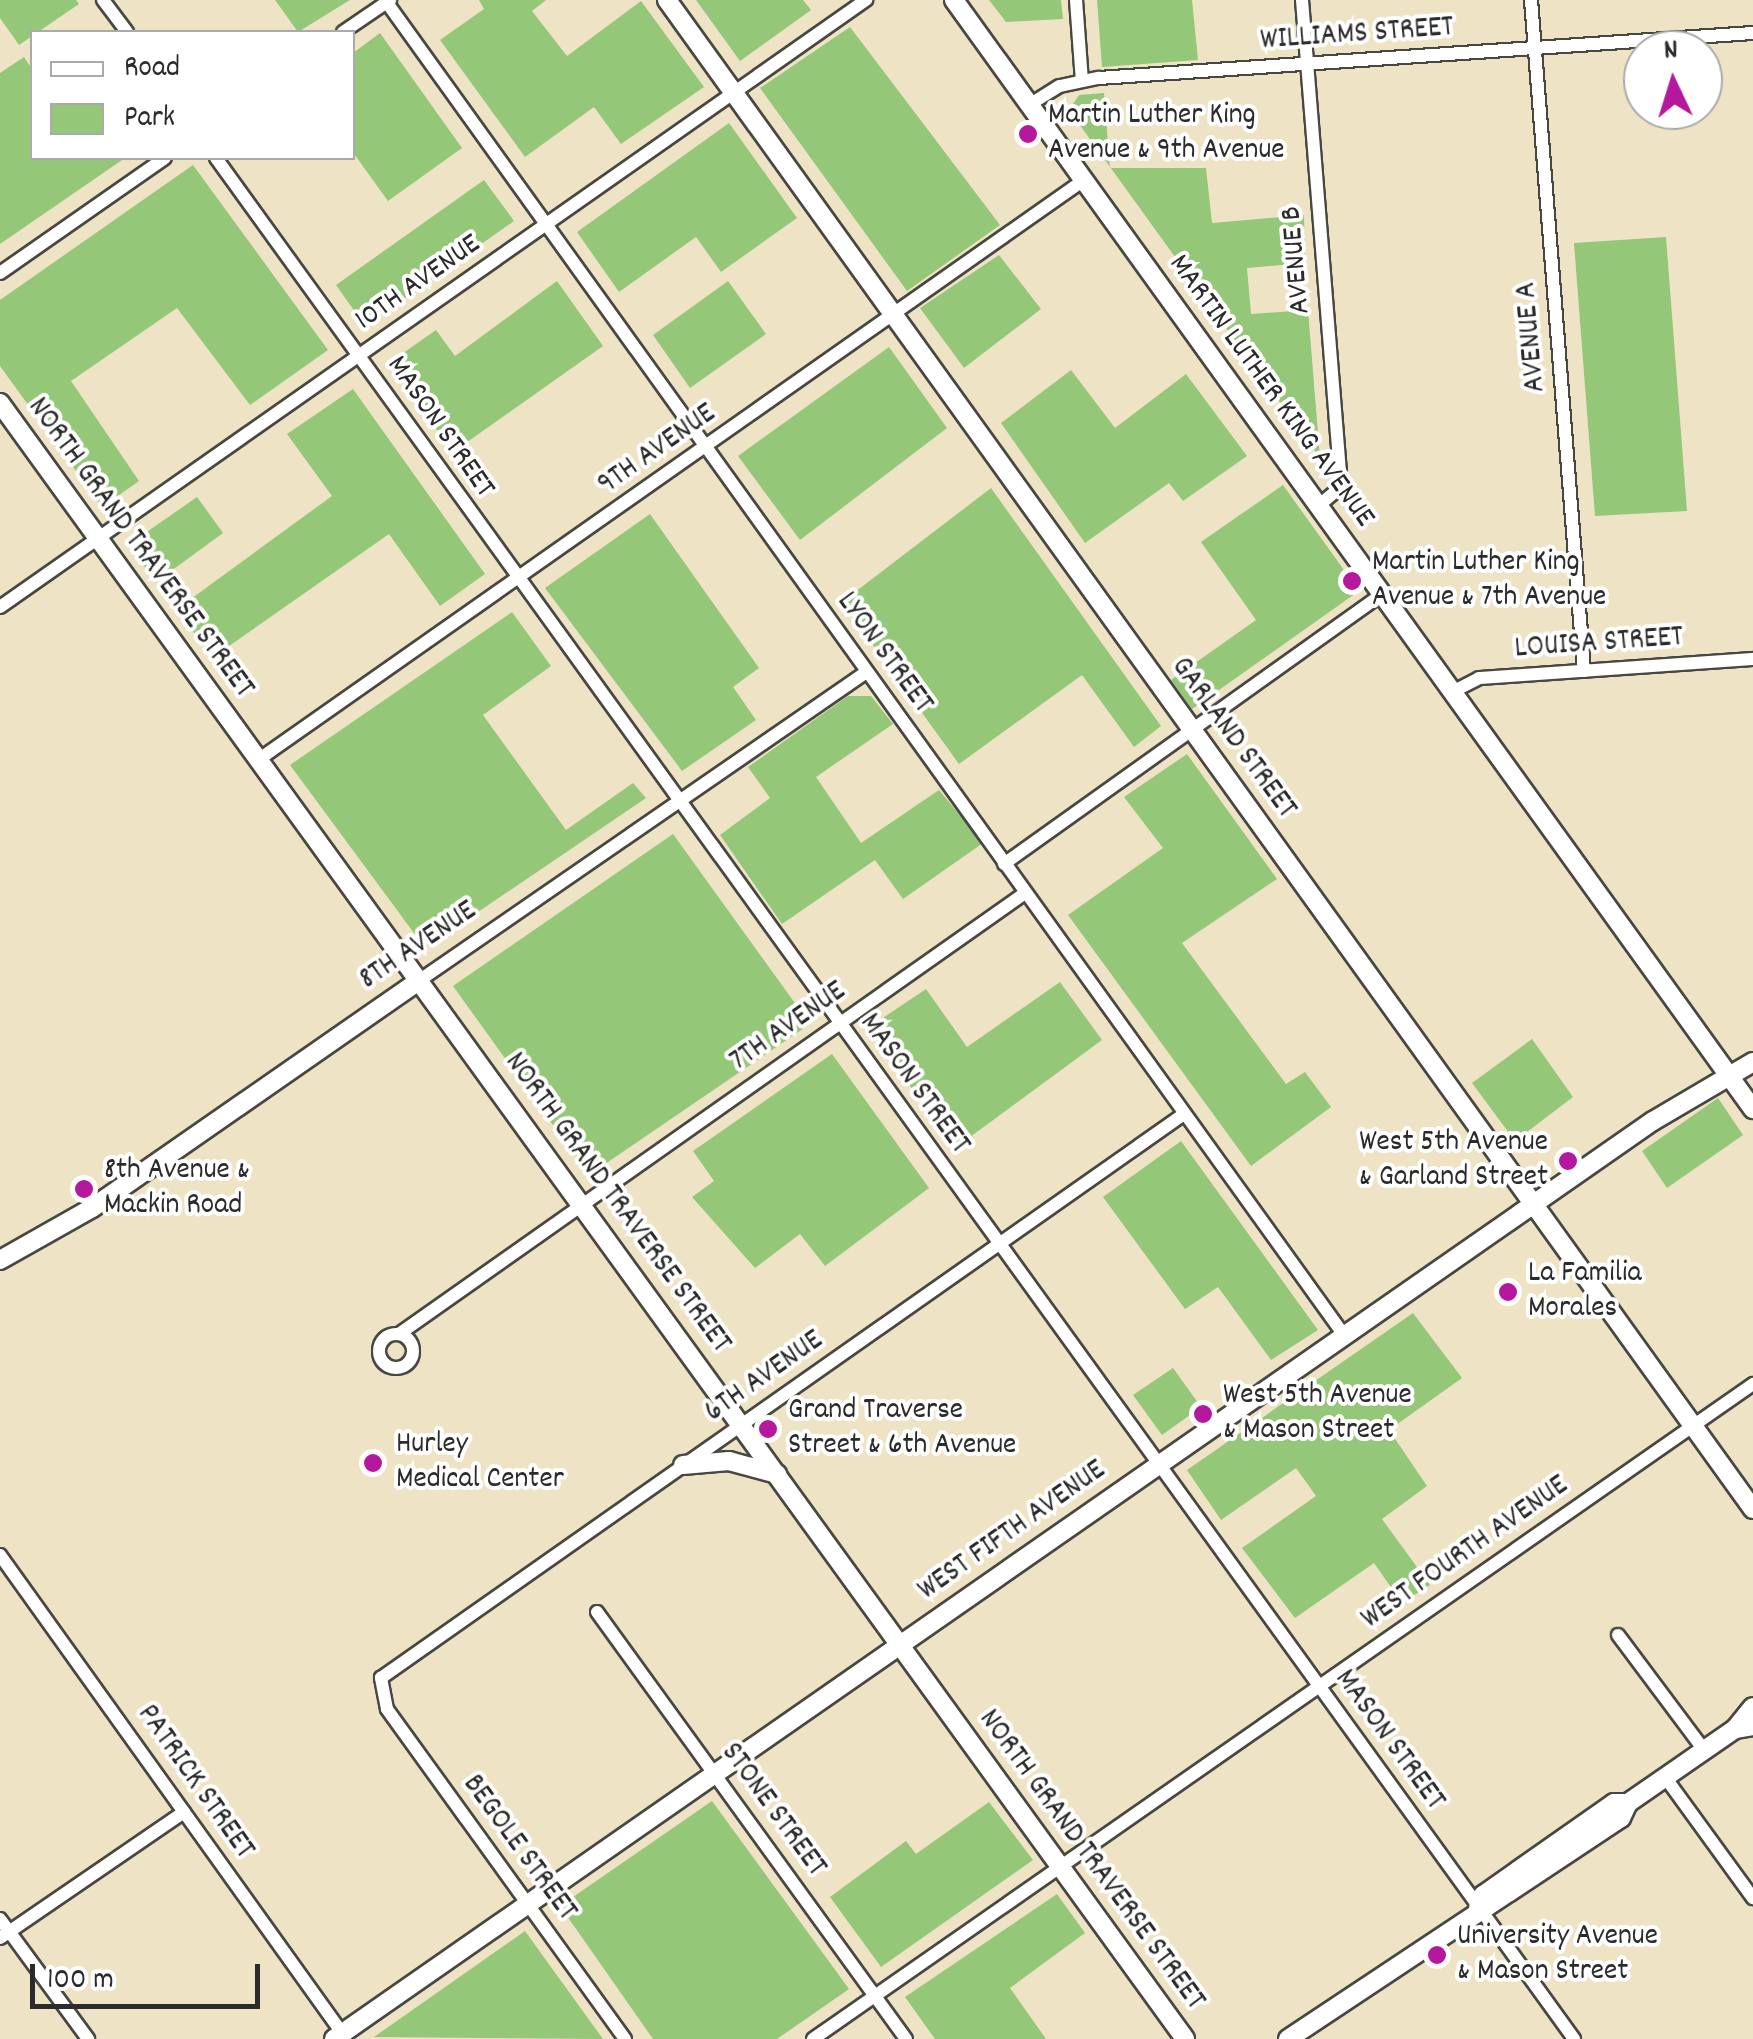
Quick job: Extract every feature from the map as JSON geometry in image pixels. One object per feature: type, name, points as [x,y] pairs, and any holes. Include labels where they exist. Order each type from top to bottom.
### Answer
[{"type":"street","points":[[104,0],[125,30]]},
{"type":"street","name":"GARLAND STREET","points":[[667,0],[1753,1509]]},
{"type":"street","name":"10TH AVENUE","points":[[0,607],[866,0]]},
{"type":"street","name":"MARTIN LUTHER KING AVENUE","points":[[954,0],[1753,1109]]},
{"type":"street","points":[[1076,0],[1082,81]]},
{"type":"street","name":"AVENUE B","points":[[1302,0],[1340,470],[1336,491],[1318,506]]},
{"type":"street","name":"AVENUE A","points":[[1531,0],[1584,671]]},
{"type":"street","points":[[347,30],[387,1]]},
{"type":"street","name":"LYON STREET","points":[[387,1],[704,450],[1344,1335]]},
{"type":"street","name":"WILLIAMS STREET","points":[[1030,104],[1082,81],[1753,34]]},
{"type":"street","points":[[0,273],[162,160]]},
{"type":"street","name":"MASON STREET","points":[[217,160],[517,581],[1574,2039]]},
{"type":"street","name":"9TH AVENUE","points":[[258,760],[1084,180]]},
{"type":"street","name":"NORTH GRAND TRAVERSE STREET","points":[[0,403],[1184,2039]]},
{"type":"street","points":[[1004,864],[1382,594]]},
{"type":"street","name":"LOUISA STREET","points":[[1452,692],[1475,679],[1753,659]]},
{"type":"street","name":"8TH AVENUE","points":[[0,1260],[92,1208],[865,673]]},
{"type":"street","name":"7TH AVENUE","points":[[399,1334],[1024,893]]},
{"type":"street","name":"WEST FIFTH AVENUE","points":[[341,2037],[1533,1204],[1727,1072],[1753,1062]]},
{"type":"street","name":"6TH AVENUE","points":[[379,1686],[391,1668],[1184,1114]]},
{"type":"street","name":"WEST FOURTH AVENUE","points":[[814,2039],[1753,1384]]},
{"type":"street","points":[[683,1466],[729,1461],[778,1474]]},
{"type":"street","name":"PATRICK STREET","points":[[0,1555],[341,2037]]},
{"type":"street","name":"STONE STREET","points":[[597,1612],[906,2039]]},
{"type":"street","points":[[1618,1635],[1704,1750]]},
{"type":"street","name":"BEGOLE STREET","points":[[379,1686],[387,1709],[625,2039]]},
{"type":"street","points":[[1288,2039],[1478,1908],[1493,1907],[1621,1818],[1628,1803],[1744,1727],[1753,1706]]},
{"type":"street","points":[[1665,1777],[1753,1898]]},
{"type":"street","points":[[88,2039],[3,1929],[184,1812]]},
{"type":"green space","points":[[0,0],[76,0],[79,4],[41,30],[30,30],[30,37],[19,45],[0,18]]},
{"type":"green space","points":[[275,0],[350,0],[301,30],[297,30]]},
{"type":"green space","points":[[479,0],[546,0],[532,11],[567,56],[641,1],[704,87],[621,144],[594,107],[525,157],[440,40],[484,9]]},
{"type":"green space","points":[[696,0],[803,0],[811,10],[740,61]]},
{"type":"green space","points":[[989,0],[1061,0],[1063,19],[1006,22]]},
{"type":"green space","points":[[1097,0],[1192,0],[1198,60],[1102,67]]},
{"type":"green space","points":[[850,27],[1000,225],[907,291],[760,88]]},
{"type":"green space","points":[[380,33],[462,148],[388,201],[355,155],[355,52]]},
{"type":"green space","points":[[24,57],[30,66],[30,160],[122,160],[0,244],[0,73]]},
{"type":"green space","points":[[1104,93],[1110,167],[1069,110],[1079,95]]},
{"type":"green space","points":[[729,123],[797,218],[721,272],[696,237],[619,292],[577,232]]},
{"type":"green space","points":[[193,165],[328,350],[250,405],[177,308],[71,381],[139,481],[102,507],[0,366],[0,300]]},
{"type":"green space","points":[[1111,168],[1206,168],[1212,223],[1304,215],[1305,263],[1247,268],[1251,314],[1308,310],[1320,458]]},
{"type":"green space","points":[[484,180],[514,221],[365,326],[336,285]]},
{"type":"green space","points":[[1666,237],[1687,511],[1595,516],[1574,243]]},
{"type":"green space","points":[[999,255],[1041,309],[964,368],[920,308]]},
{"type":"green space","points":[[557,281],[603,346],[453,452],[389,363],[436,330],[455,356]]},
{"type":"green space","points":[[728,281],[766,334],[690,388],[653,335]]},
{"type":"green space","points":[[889,347],[947,428],[800,540],[738,456]]},
{"type":"green space","points":[[1071,370],[1115,428],[1186,374],[1247,456],[1183,501],[1169,483],[1085,543],[1001,423]]},
{"type":"green space","points":[[353,389],[485,574],[440,606],[389,534],[212,658],[177,609],[332,496],[287,434]]},
{"type":"green space","points":[[1283,485],[1359,591],[1192,709],[1171,680],[1256,620],[1201,542]]},
{"type":"green space","points":[[991,488],[1161,726],[1134,747],[1082,675],[959,764],[842,602]]},
{"type":"green space","points":[[197,497],[223,533],[156,582],[128,545]]},
{"type":"green space","points":[[650,514],[759,668],[733,687],[756,720],[682,771],[545,588]]},
{"type":"green space","points":[[512,612],[551,666],[483,715],[566,830],[633,783],[646,798],[425,948],[290,765]]},
{"type":"green space","points":[[848,696],[871,696],[893,724],[816,777],[861,843],[939,790],[983,843],[903,899],[875,860],[782,924],[720,835],[770,798],[748,767]]},
{"type":"green space","points":[[1187,754],[1277,879],[1182,943],[1286,1084],[1305,1072],[1331,1107],[1251,1166],[1068,915],[1163,848],[1124,797]]},
{"type":"green space","points":[[673,834],[810,1024],[589,1175],[453,986]]},
{"type":"green space","points":[[1060,982],[1102,1040],[955,1148],[868,1028],[926,989],[967,1047]]},
{"type":"green space","points":[[1532,1039],[1573,1097],[1515,1141],[1472,1083]]},
{"type":"green space","points":[[832,1054],[929,1188],[825,1266],[800,1234],[755,1268],[692,1197],[714,1181],[693,1151]]},
{"type":"green space","points":[[1718,1098],[1743,1135],[1667,1188],[1642,1151]]},
{"type":"green space","points":[[1181,1141],[1318,1330],[1271,1360],[1218,1287],[1185,1309],[1103,1197]]},
{"type":"green space","points":[[1413,1313],[1462,1378],[1389,1430],[1427,1486],[1382,1519],[1430,1585],[1402,1603],[1374,1563],[1295,1618],[1242,1548],[1316,1496],[1296,1468],[1221,1520],[1187,1470]]},
{"type":"green space","points":[[1173,1368],[1201,1407],[1162,1435],[1133,1395]]},
{"type":"green space","points":[[712,1801],[849,1989],[777,2039],[653,2039],[560,1906]]},
{"type":"green space","points":[[989,1802],[1033,1860],[881,1967],[830,1897],[906,1841],[916,1854]]},
{"type":"green space","points":[[1057,1894],[1085,1933],[1010,1988],[1046,2039],[935,2039],[905,1997]]},
{"type":"green space","points":[[525,1931],[603,2039],[374,2037]]},
{"type":"place","name":"Martin Luther King Avenue & 9th Avenue","points":[[1028,134]]},
{"type":"place","name":"Martin Luther King Avenue & 7th Avenue","points":[[1352,581]]},
{"type":"place","name":"West 5th Avenue & Garland Street","points":[[1568,1161]]},
{"type":"place","name":"8th Avenue & Mackin Road","points":[[84,1189]]},
{"type":"place","name":"La Familia Morales","points":[[1508,1292]]},
{"type":"place","name":"West 5th Avenue & Mason Street","points":[[1203,1414]]},
{"type":"place","name":"Grand Traverse Street & 6th Avenue","points":[[768,1429]]},
{"type":"place","name":"Hurley Medical Center","points":[[373,1463]]},
{"type":"place","name":"University Avenue & Mason Street","points":[[1437,1955]]}]
